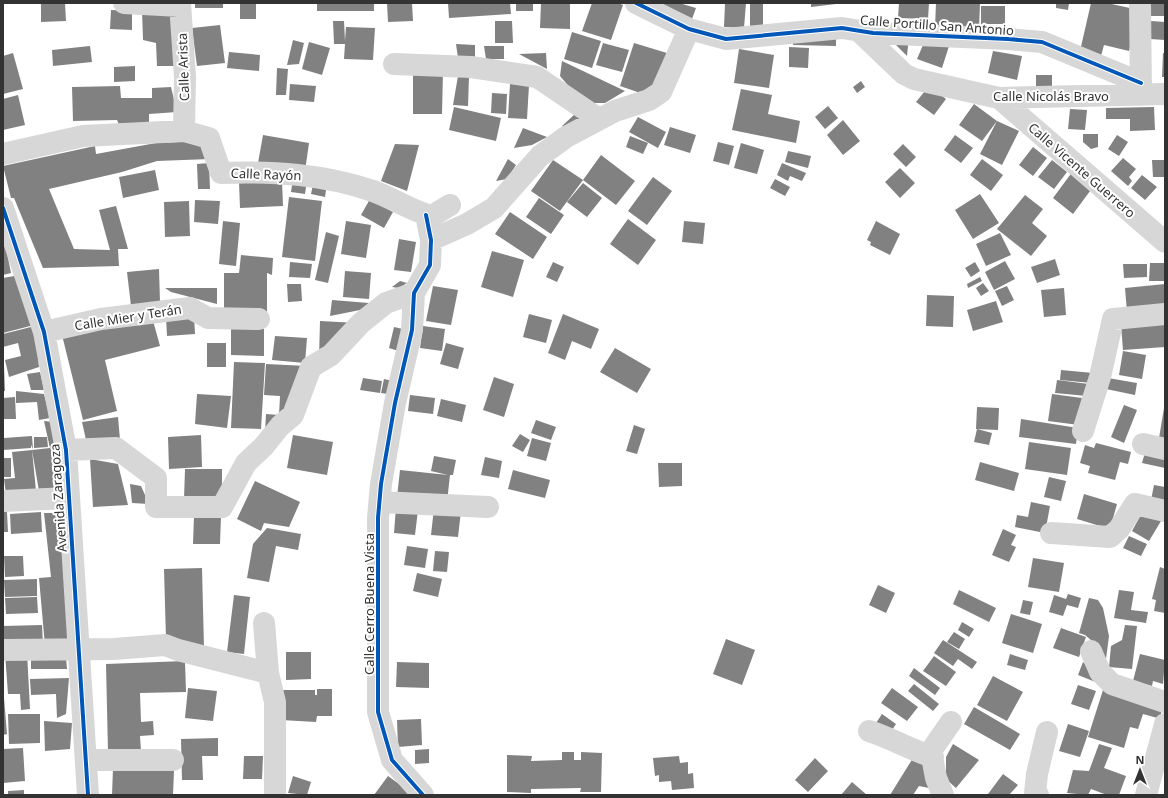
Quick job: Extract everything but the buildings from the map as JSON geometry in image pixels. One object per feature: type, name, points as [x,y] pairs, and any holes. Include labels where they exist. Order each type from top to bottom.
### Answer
[{"type":"street","points":[[124,3],[180,4]]},
{"type":"street","name":"Calle Portillo San Antonio","points":[[636,3],[689,30],[718,38],[734,40],[842,28],[860,32],[1042,42],[1141,89]]},
{"type":"street","points":[[1140,3],[1141,89]]},
{"type":"street","name":"Calle Arista","points":[[180,4],[186,77],[184,131]]},
{"type":"street","points":[[431,240],[466,224],[494,208],[540,156],[566,136],[615,111],[649,100],[660,92],[689,30]]},
{"type":"street","name":"Calle Nicolás Bravo","points":[[860,32],[904,74],[914,79],[999,98],[1141,89],[1165,94]]},
{"type":"street","points":[[394,64],[470,67],[538,77],[599,119]]},
{"type":"street","name":"Calle Vicente Guerrero","points":[[999,98],[1165,242]]},
{"type":"street","name":"Calle Rayón","points":[[3,154],[83,136],[184,131],[209,138],[221,173],[279,173],[344,181],[375,192],[426,215]]},
{"type":"street","points":[[426,215],[432,216],[450,205]]},
{"type":"street","name":"Avenida Zaragoza","points":[[3,208],[44,332],[66,450],[88,795]]},
{"type":"street","name":"Calle Cerro Buena Vista","points":[[423,795],[392,760],[378,712],[380,502],[395,403],[412,330],[414,293],[430,265],[431,240],[426,215]]},
{"type":"street","points":[[66,450],[116,448],[156,478],[156,507],[222,507],[246,463],[264,446],[280,426],[293,415],[311,367],[331,355],[361,323],[386,303],[414,293]]},
{"type":"street","name":"Calle Mier y Terán","points":[[44,332],[101,319],[190,308],[208,318],[259,319]]},
{"type":"street","points":[[1082,431],[1100,377],[1113,319],[1165,314]]},
{"type":"street","points":[[1143,444],[1165,449]]},
{"type":"street","points":[[3,501],[68,498]]},
{"type":"street","points":[[380,502],[488,507]]},
{"type":"street","points":[[1051,533],[1110,538],[1119,529],[1135,504],[1165,511]]},
{"type":"street","points":[[264,623],[268,673],[273,689],[276,719],[275,795]]},
{"type":"street","points":[[3,650],[79,649],[165,645],[178,650],[268,673]]},
{"type":"street","points":[[1092,650],[1100,672],[1112,684],[1165,702]]},
{"type":"street","points":[[943,795],[936,778],[931,750],[951,722]]},
{"type":"street","points":[[1146,795],[1165,724]]},
{"type":"street","points":[[869,731],[892,738],[913,750],[933,757]]},
{"type":"street","points":[[1038,795],[1035,793],[1037,774],[1047,732]]},
{"type":"street","points":[[86,760],[173,760]]},
{"type":"cycle path","points":[[636,3],[689,29],[726,39],[842,28],[873,33],[1042,42],[1141,83]]},
{"type":"cycle path","points":[[3,208],[44,332],[66,450],[88,795]]},
{"type":"cycle path","points":[[423,795],[392,760],[378,712],[378,518],[381,484],[395,403],[412,330],[414,293],[430,265],[431,240],[426,215]]}]
